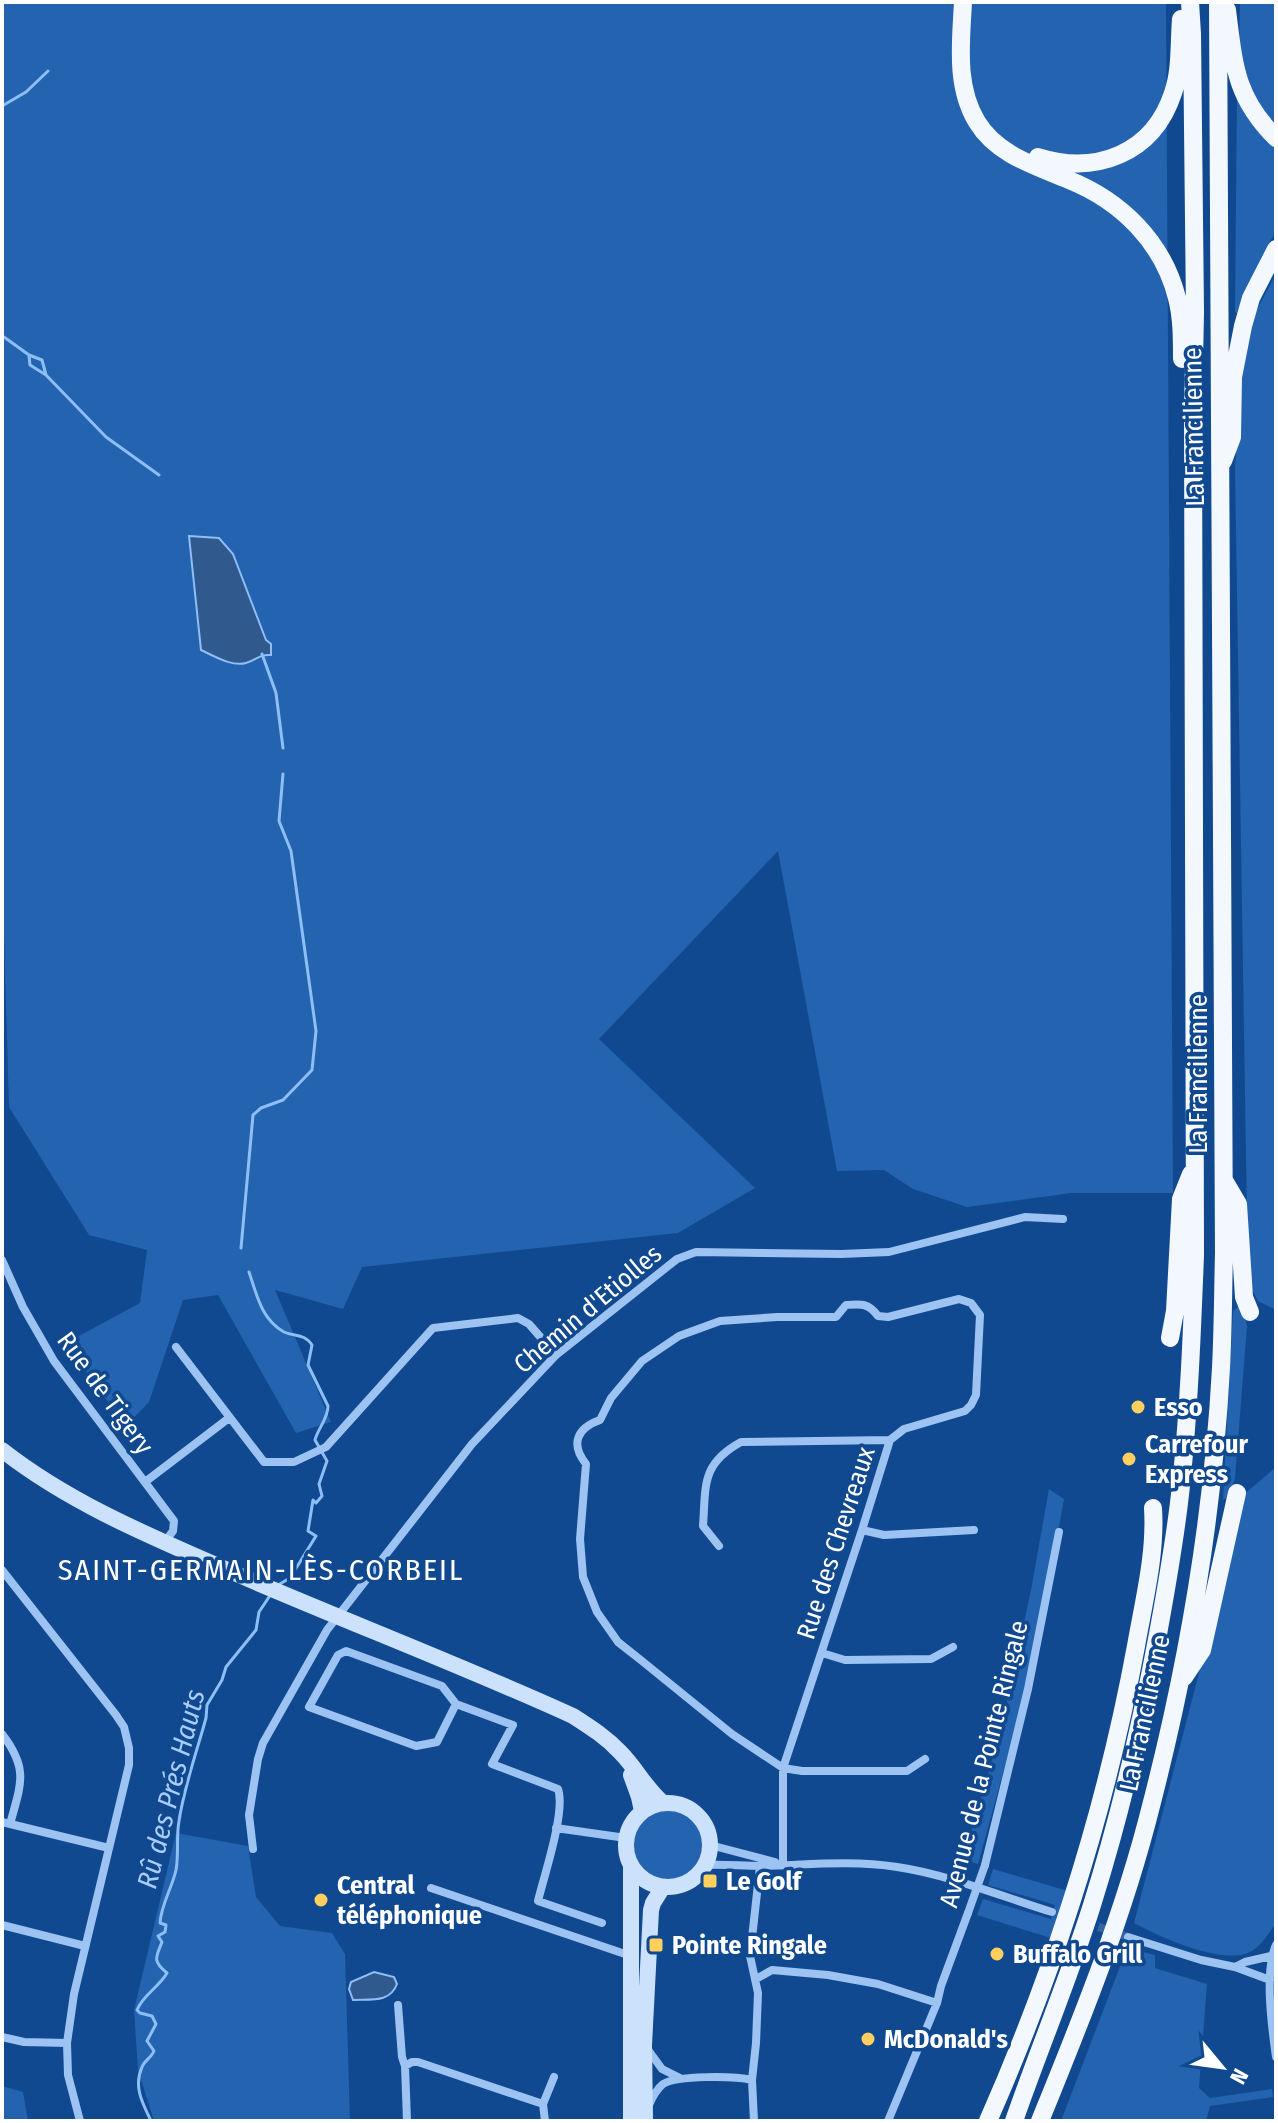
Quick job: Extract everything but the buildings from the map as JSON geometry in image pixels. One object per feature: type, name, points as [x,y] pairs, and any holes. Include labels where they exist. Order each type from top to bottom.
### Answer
[{"type":"highway","points":[[963,2],[961,74],[966,98],[978,124],[993,142],[1016,158],[1099,194],[1128,214],[1138,226],[1157,254],[1178,300],[1182,329],[1183,391],[1193,411]]},
{"type":"highway","points":[[972,2],[970,82],[985,120],[1001,137],[1026,153],[1056,162],[1087,164],[1107,160],[1134,146],[1154,129],[1164,114],[1178,71],[1181,20],[1189,2]]},
{"type":"highway","name":"La Francilienne","points":[[1014,2121],[1092,1905],[1146,1699],[1181,1487],[1191,1373],[1195,1255],[1195,281],[1189,2]]},
{"type":"highway","points":[[1220,2],[1227,10],[1233,58],[1249,107],[1276,138]]},
{"type":"highway","name":"La Francilienne","points":[[1040,2121],[1119,1915],[1151,1808],[1194,1609],[1221,1369],[1224,1180],[1219,436],[1220,2]]},
{"type":"highway","points":[[1221,467],[1232,437],[1233,377],[1243,326],[1251,298],[1276,249]]},
{"type":"highway","points":[[1170,1338],[1175,1311],[1181,1199],[1194,1168]]},
{"type":"highway","points":[[1224,1180],[1238,1204],[1244,1297],[1250,1312]]},
{"type":"highway","points":[[1179,1686],[1202,1650],[1237,1493]]},
{"type":"highway","points":[[988,2121],[1033,2010],[1091,1839],[1128,1689],[1154,1545],[1153,1508]]},
{"type":"highway","points":[[1001,2121],[1010,2099],[1025,2088]]},
{"type":"main road","points":[[2,1450],[78,1501],[273,1593]]},
{"type":"main road","points":[[2,1460],[72,1507],[571,1722],[600,1740],[618,1759],[633,1778],[642,1811]]},
{"type":"main road","points":[[334,1620],[573,1716],[604,1736],[623,1754],[649,1791],[662,1802]]},
{"type":"main road","points":[[631,1866],[641,1878],[663,1887],[680,1886],[695,1878],[706,1865],[710,1845],[702,1819],[692,1809],[662,1802],[642,1811],[630,1826],[626,1838],[631,1866],[632,1956],[641,2119]]},
{"type":"main road","points":[[641,2119],[651,1910],[663,1887]]},
{"type":"street","name":"Chemin d'Etiolles","points":[[253,1849],[249,1815],[263,1743],[334,1620],[472,1444],[556,1355],[677,1259],[696,1252],[889,1252],[1025,1217],[1063,1219]]},
{"type":"street","name":"Rue de Tigery","points":[[2,1260],[23,1307],[54,1361],[174,1521],[173,1531],[164,1543]]},
{"type":"street","name":"Rue des Chevreaux","points":[[783,1768],[732,1734],[618,1642],[597,1612],[583,1577],[580,1539],[586,1464],[578,1453],[578,1438],[588,1425],[600,1420],[611,1398],[642,1361],[679,1336],[720,1321],[836,1317],[846,1305],[861,1304],[871,1308],[878,1316],[888,1317],[959,1299],[971,1303],[980,1315],[976,1395],[965,1411],[904,1429],[890,1440],[783,1768],[783,1864]]},
{"type":"street","points":[[176,1347],[264,1462],[294,1462],[326,1447],[433,1328],[518,1318],[529,1324],[556,1355]]},
{"type":"street","points":[[145,1482],[229,1418]]},
{"type":"street","points":[[719,1546],[703,1526],[706,1481],[712,1465],[725,1451],[741,1442],[890,1440]]},
{"type":"street","points":[[862,1530],[884,1535],[974,1530]]},
{"type":"street","name":"Avenue de la Pointe Ringale","points":[[888,2121],[937,2003],[985,1865],[1028,1689],[1059,1532]]},
{"type":"street","points":[[2,1570],[124,1727],[129,1748],[129,1765],[74,1994],[67,2043],[68,2075],[80,2121]]},
{"type":"street","points":[[822,1653],[845,1660],[931,1659],[953,1647]]},
{"type":"street","points":[[456,1704],[437,1742],[416,1746],[309,1707],[338,1655],[346,1651],[442,1686],[456,1704],[513,1725],[492,1764],[558,1789],[561,1798],[538,1901],[602,1923]]},
{"type":"street","points":[[2,1734],[15,1752],[20,1766],[19,1791],[6,1823],[109,1848]]},
{"type":"street","points":[[783,1768],[802,1771],[907,1771],[925,1759]]},
{"type":"street","points":[[556,1828],[626,1838]]},
{"type":"street","points":[[710,1845],[783,1864]]},
{"type":"street","points":[[706,1865],[855,1863],[899,1867],[1052,1912]]},
{"type":"street","points":[[754,2121],[752,2080],[758,1993],[750,1956],[760,1866]]},
{"type":"street","points":[[431,1888],[632,1956]]},
{"type":"street","points":[[2,1925],[85,1946]]},
{"type":"street","points":[[1128,1937],[1270,1980]]},
{"type":"street","points":[[1276,1945],[1271,1956],[1270,1980],[1276,2057]]},
{"type":"street","points":[[1235,1967],[1271,1956]]},
{"type":"street","points":[[756,1979],[772,1970],[828,1975],[878,1984],[937,2003]]},
{"type":"street","points":[[398,2005],[407,2121]]},
{"type":"street","points":[[2,2037],[24,2042],[67,2043]]},
{"type":"street","points":[[644,2045],[662,2069],[680,2078]]},
{"type":"street","points":[[405,2066],[418,2062],[543,2104]]},
{"type":"street","points":[[545,2121],[543,2104],[554,2077]]},
{"type":"street","points":[[641,2119],[653,2096],[664,2084],[680,2078],[752,2080]]},
{"type":"shaded area","points":[[2,2],[1166,2],[1173,1193],[1071,1193],[967,1207],[913,1189],[884,1170],[837,1171],[778,851],[599,1039],[755,1188],[678,1233],[362,1267],[343,1309],[275,1290],[331,1422],[296,1433],[218,1295],[183,1300],[149,1402],[129,1423],[89,1382],[77,1337],[140,1303],[147,1250],[89,1235],[9,1107],[2,870]]},
{"type":"shaded area","points":[[1240,2],[1276,2],[1276,127],[1253,95],[1239,48]]},
{"type":"shaded area","points":[[1237,92],[1276,144],[1276,231],[1261,257],[1241,316],[1235,312]]},
{"type":"shaded area","points":[[1276,274],[1276,1310],[1258,1301],[1248,1282],[1235,468],[1242,366],[1255,313]]},
{"type":"shaded area","points":[[189,536],[219,538],[233,554],[266,640],[271,644],[271,655],[235,664],[201,650]]},
{"type":"shaded area","points":[[1242,1304],[1247,1326],[1235,1478],[1229,1497],[1223,1500],[1233,1311]]},
{"type":"shaded area","points":[[1276,1467],[1276,1923],[1252,1951],[1226,1955],[1193,1948],[1134,1923],[1242,1496]]},
{"type":"shaded area","points":[[1049,1489],[1064,1499],[1038,1645],[978,1864],[963,1859],[1000,1733]]},
{"type":"shaded area","points":[[667,1809],[687,1815],[697,1825],[703,1845],[697,1865],[687,1875],[667,1881],[647,1875],[637,1865],[631,1845],[637,1825],[647,1815]]},
{"type":"shaded area","points":[[176,1833],[248,1846],[256,1897],[280,1926],[332,1933],[345,1954],[350,2121],[154,2121],[138,2070],[134,2010]]},
{"type":"shaded area","points":[[993,1869],[1068,1891],[1054,1939],[977,1915],[983,1899],[1051,1919],[1055,1905],[988,1885]]},
{"type":"shaded area","points":[[1127,1948],[1155,1955],[1155,1968],[1207,1984],[1199,2088],[1210,2098],[1272,2089],[1273,2097],[1210,2106],[1206,2121],[1061,2121]]},
{"type":"shaded area","points":[[374,1972],[394,1977],[397,1984],[394,1990],[379,1999],[353,2000],[349,1989],[351,1982]]},
{"type":"shaded area","points":[[2,2086],[23,2092],[28,2121],[2,2121]]},
{"type":"waterway","name":"Rû des Prés Hauts","points":[[2,106],[26,92],[48,71]]},
{"type":"waterway","name":"Rû des Prés Hauts","points":[[4,337],[29,355],[42,360],[46,375],[106,437],[159,475]]},
{"type":"waterway","name":"Rû des Prés Hauts","points":[[29,356],[30,365],[46,375]]},
{"type":"waterway","name":"Rû des Prés Hauts","points":[[262,654],[276,693],[283,748]]},
{"type":"waterway","name":"Rû des Prés Hauts","points":[[241,1248],[253,1115],[261,1108],[283,1100],[312,1070],[316,1031],[291,851],[279,821],[283,774]]},
{"type":"waterway","name":"Rû des Prés Hauts","points":[[249,1272],[261,1306],[276,1327],[303,1337],[312,1345],[308,1365],[328,1406],[315,1440],[327,1461],[319,1484],[322,1496],[316,1503],[313,1500],[308,1531],[316,1536],[290,1578],[278,1585]]},
{"type":"waterway","name":"Rû des Prés Hauts","points":[[151,2121],[140,2095],[138,2081],[143,2065],[154,2051],[147,2041],[156,2024],[152,2016],[137,2010],[167,1973],[157,1962],[162,1942],[158,1936],[165,1932],[166,1925],[160,1923],[176,1870],[178,1827],[184,1795],[207,1705],[226,1667],[256,1630],[259,1612],[271,1594]]},
{"type":"tunnel","points":[[1087,1923],[1128,1937]]},
{"type":"place","name":"Esso","points":[[1138,1407]]},
{"type":"place","name":"Carrefour Express","points":[[1129,1459]]},
{"type":"place","name":"Le Golf","points":[[710,1881]]},
{"type":"place","name":"Central téléphonique","points":[[321,1900]]},
{"type":"place","name":"Pointe Ringale","points":[[656,1945]]},
{"type":"place","name":"Buffalo Grill","points":[[997,1954]]},
{"type":"place","name":"McDonald's","points":[[868,2039]]},
{"type":"district","name":"SAINT-GERMAIN-LÈS-CORBEIL","points":[[261,1570]]}]
